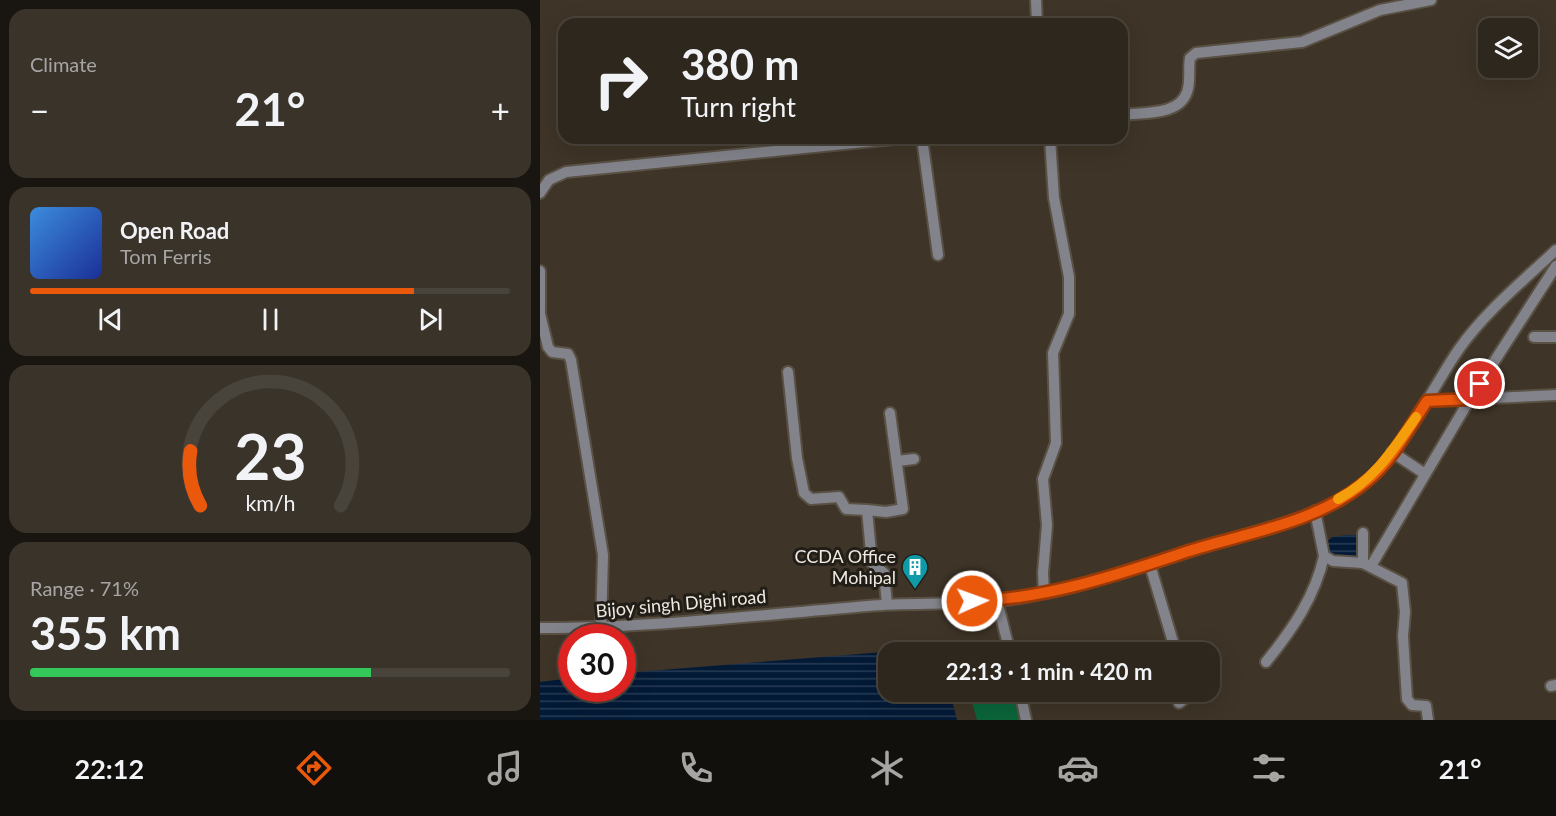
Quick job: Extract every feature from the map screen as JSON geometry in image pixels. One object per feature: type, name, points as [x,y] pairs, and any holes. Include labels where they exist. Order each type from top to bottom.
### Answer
[{"type":"street","points":[[1036,0],[1037,18]]},
{"type":"street","points":[[1128,114],[1167,110],[1180,105],[1187,93],[1190,58],[1196,52],[1302,42],[1380,10],[1431,0]]},
{"type":"street","points":[[540,193],[549,180],[566,172],[844,144]]},
{"type":"street","points":[[923,144],[938,255]]},
{"type":"street","points":[[1044,592],[1042,573],[1047,525],[1043,479],[1056,443],[1053,353],[1070,314],[1069,278],[1054,198],[1050,144]]},
{"type":"street","name":"Bijoy singh Dighi road","points":[[636,627],[887,604],[998,601],[1044,592],[1150,565],[1189,551],[1295,521],[1366,482],[1392,452],[1460,348],[1494,308],[1556,250]]},
{"type":"street","points":[[1367,565],[1556,266]]},
{"type":"street","points":[[540,271],[540,312],[548,347],[552,352],[568,354],[571,360],[603,555],[601,624]]},
{"type":"street","points":[[1534,337],[1556,336]]},
{"type":"street","points":[[788,372],[804,493],[811,499],[839,496],[846,509],[886,512],[903,509],[890,413]]},
{"type":"street","points":[[1427,401],[1556,395]]},
{"type":"street","points":[[1392,452],[1425,474]]},
{"type":"street","points":[[897,461],[914,459]]},
{"type":"street","points":[[867,510],[872,563],[884,573],[887,604]]},
{"type":"street","points":[[1266,662],[1310,599],[1324,556],[1315,511]]},
{"type":"street","points":[[1363,533],[1367,565]]},
{"type":"street","points":[[1324,556],[1333,561],[1367,565],[1402,583],[1405,604],[1403,636],[1407,699],[1412,705],[1426,706],[1428,720]]},
{"type":"street","points":[[1150,565],[1173,642]]},
{"type":"street","points":[[998,601],[1008,642]]},
{"type":"street","name":"Bijoy singh Dighi road","points":[[540,628],[558,628]]},
{"type":"street","points":[[1022,702],[1026,720]]},
{"type":"green space","points":[[972,702],[1016,702],[1020,720],[977,720]]},
{"type":"water","points":[[1359,535],[1359,559],[1339,558],[1330,552],[1328,541],[1332,537]]},
{"type":"water","points":[[878,653],[878,702],[952,702],[957,720],[540,720],[540,682],[558,680],[558,702],[636,702],[636,672]]},
{"type":"slow traffic","points":[[1338,499],[1366,482],[1381,468],[1416,417]]},
{"type":"place","name":"CCDA Office Mohipal","points":[[915,590]]},
{"type":"route","points":[[972,601],[1013,599],[1065,588],[1138,569],[1189,551],[1295,521],[1366,482],[1381,468],[1427,401],[1470,399],[1480,384]]}]
